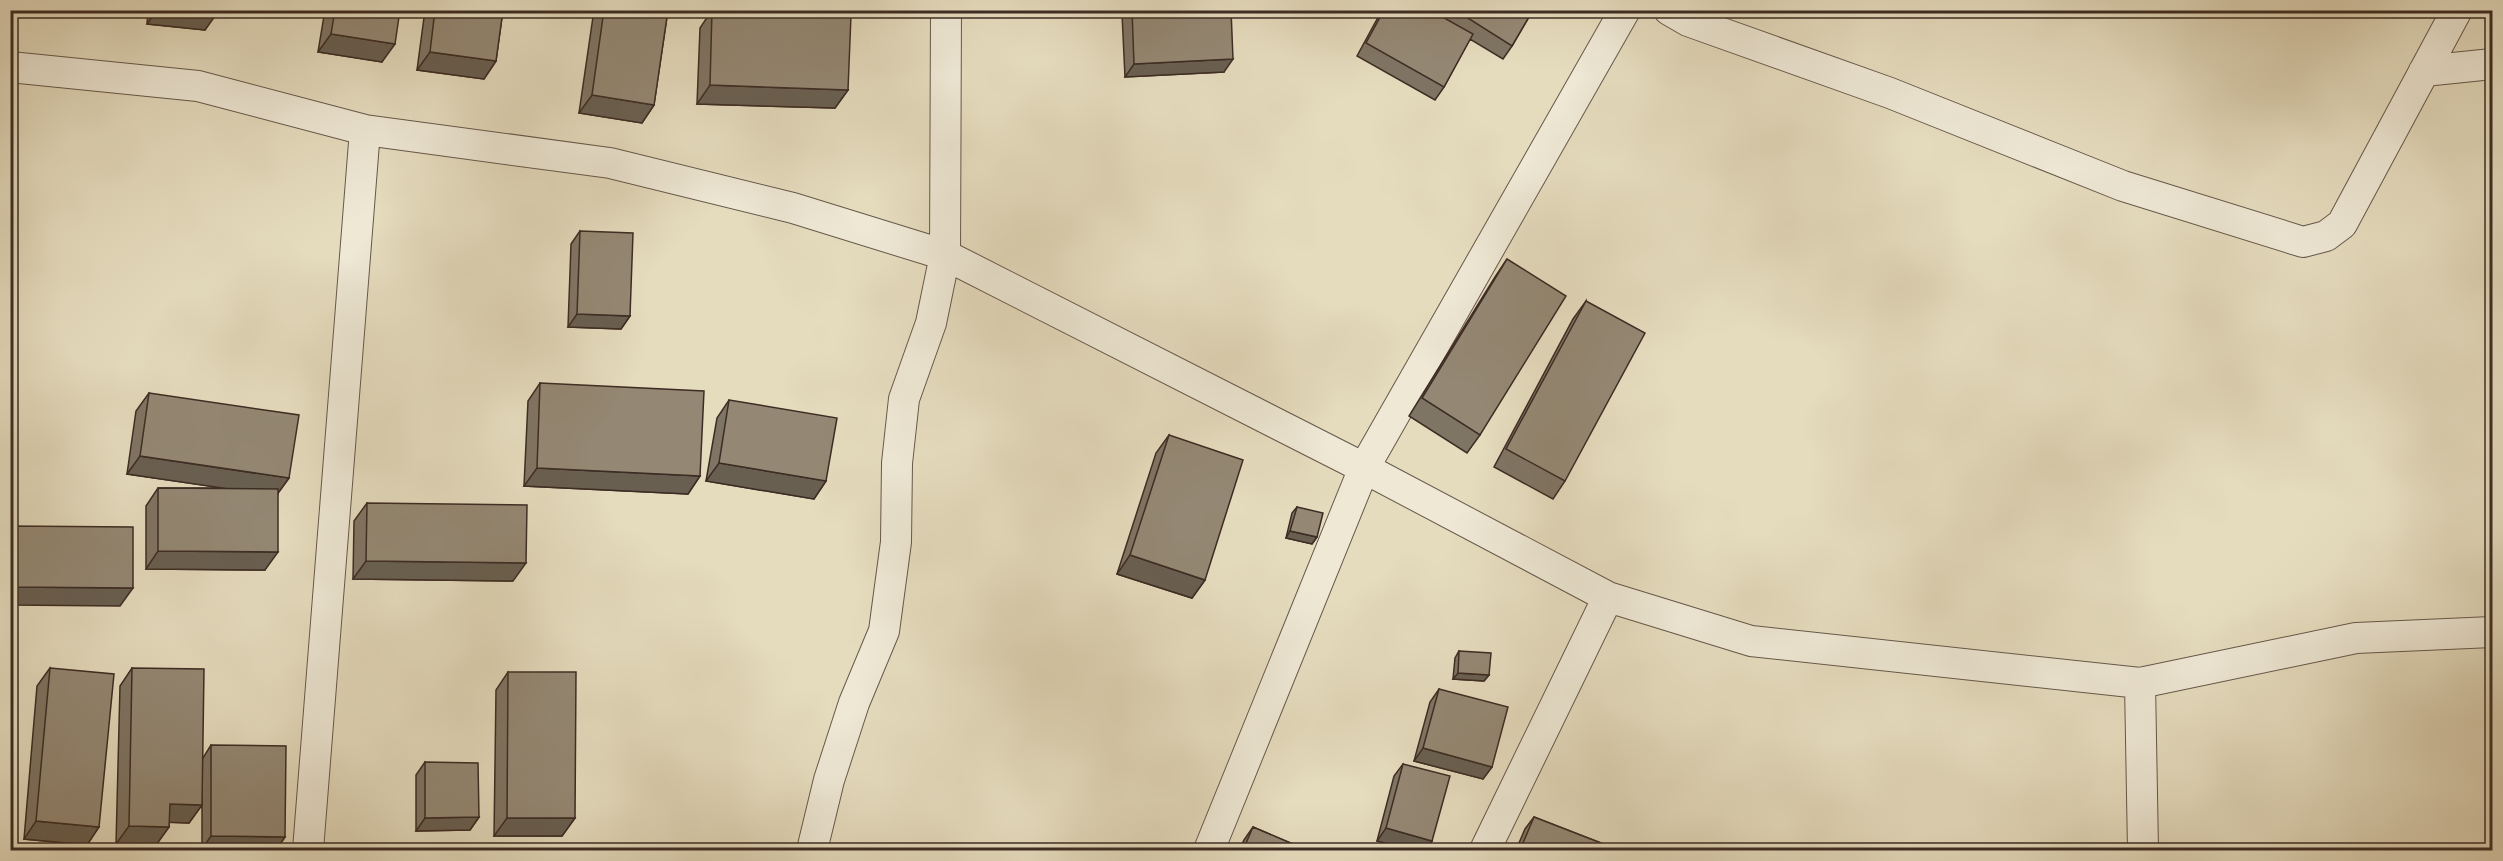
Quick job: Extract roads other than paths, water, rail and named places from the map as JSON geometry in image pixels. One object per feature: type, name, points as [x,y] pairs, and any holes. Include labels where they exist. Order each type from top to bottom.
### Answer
[{"type":"street","points":[[812,850],[829,780],[854,703],[884,631],[896,542],[897,463],[903,399],[931,324],[945,255],[946,10]]},
{"type":"street","points":[[1209,850],[1364,468],[1625,10]]},
{"type":"street","points":[[1669,10],[1688,21],[1890,93],[2123,186],[2302,242],[2326,236],[2342,224],[2457,10]]},
{"type":"street","points":[[2424,71],[2493,64]]},
{"type":"street","points":[[10,67],[198,86],[365,130],[610,164],[793,208],[945,255],[1364,468],[1608,597],[1751,641],[2140,683],[2356,638],[2493,632]]},
{"type":"street","points":[[308,850],[365,130]]},
{"type":"street","points":[[1485,850],[1608,597]]},
{"type":"street","points":[[2140,683],[2143,850]]}]
